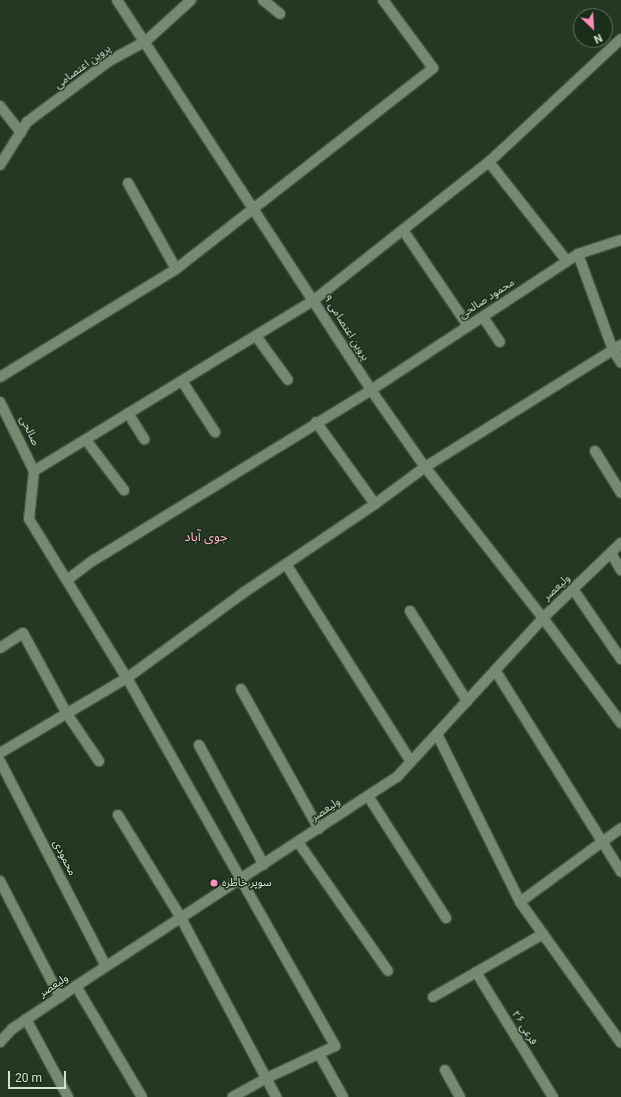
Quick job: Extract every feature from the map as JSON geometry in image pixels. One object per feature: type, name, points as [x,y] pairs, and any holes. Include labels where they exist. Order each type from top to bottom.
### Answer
[{"type":"street","name":"پروین اعتصامی ۹","points":[[117,0],[146,41],[255,208],[371,390],[425,467],[543,618],[621,723]]},
{"type":"street","name":"پروین اعتصامی","points":[[0,165],[27,122],[109,61],[146,41],[192,0]]},
{"type":"street","points":[[263,0],[280,14]]},
{"type":"street","points":[[0,377],[176,269],[433,68],[383,0]]},
{"type":"street","points":[[233,1097],[265,1079],[335,1046],[128,678],[29,519],[34,471],[314,300],[489,162],[621,39]]},
{"type":"street","points":[[0,106],[21,133]]},
{"type":"street","points":[[489,162],[567,261]]},
{"type":"street","points":[[128,183],[176,269]]},
{"type":"street","points":[[403,230],[468,326]]},
{"type":"street","name":"محمود صالحی","points":[[67,580],[94,560],[316,422],[371,390],[578,254],[621,240]]},
{"type":"street","points":[[578,254],[617,348],[621,363]]},
{"type":"street","points":[[483,317],[500,342]]},
{"type":"street","points":[[256,336],[288,380]]},
{"type":"street","points":[[0,753],[128,678],[286,564],[375,504],[425,467],[617,348]]},
{"type":"street","points":[[182,381],[214,432]]},
{"type":"street","name":"صالحی","points":[[0,402],[34,471]]},
{"type":"street","points":[[128,413],[144,439]]},
{"type":"street","points":[[316,422],[375,504]]},
{"type":"street","points":[[86,440],[124,490]]},
{"type":"street","points":[[595,451],[621,493]]},
{"type":"street","name":"ولیعصر","points":[[0,1042],[12,1029],[26,1019],[397,777],[543,618],[621,543]]},
{"type":"street","points":[[611,553],[621,570]]},
{"type":"street","points":[[286,564],[411,762]]},
{"type":"street","points":[[573,589],[621,659]]},
{"type":"street","points":[[410,611],[467,701]]},
{"type":"street","points":[[0,648],[23,633],[67,714],[99,761]]},
{"type":"street","points":[[495,670],[602,844],[621,872]]},
{"type":"street","points":[[241,688],[318,829]]},
{"type":"street","points":[[437,734],[520,902],[621,1043]]},
{"type":"street","points":[[199,745],[264,865]]},
{"type":"street","name":"محمودی","points":[[0,761],[106,966]]},
{"type":"street","points":[[368,796],[446,918]]},
{"type":"street","points":[[118,815],[181,918],[265,1079],[276,1097]]},
{"type":"street","points":[[520,902],[602,844],[621,828]]},
{"type":"street","points":[[298,842],[388,971]]},
{"type":"street","points":[[0,880],[60,997]]},
{"type":"street","points":[[433,997],[543,934]]},
{"type":"street","name":"فرعی ۲۶","points":[[476,972],[553,1097]]},
{"type":"street","points":[[76,986],[142,1097]]},
{"type":"street","points":[[26,1019],[68,1097]]},
{"type":"street","points":[[319,1054],[342,1097]]},
{"type":"street","points":[[445,1070],[460,1097]]},
{"type":"place","name":"سوپر خاطره","points":[[214,883]]},
{"type":"district","name":"جوی آباد","points":[[206,537]]}]
